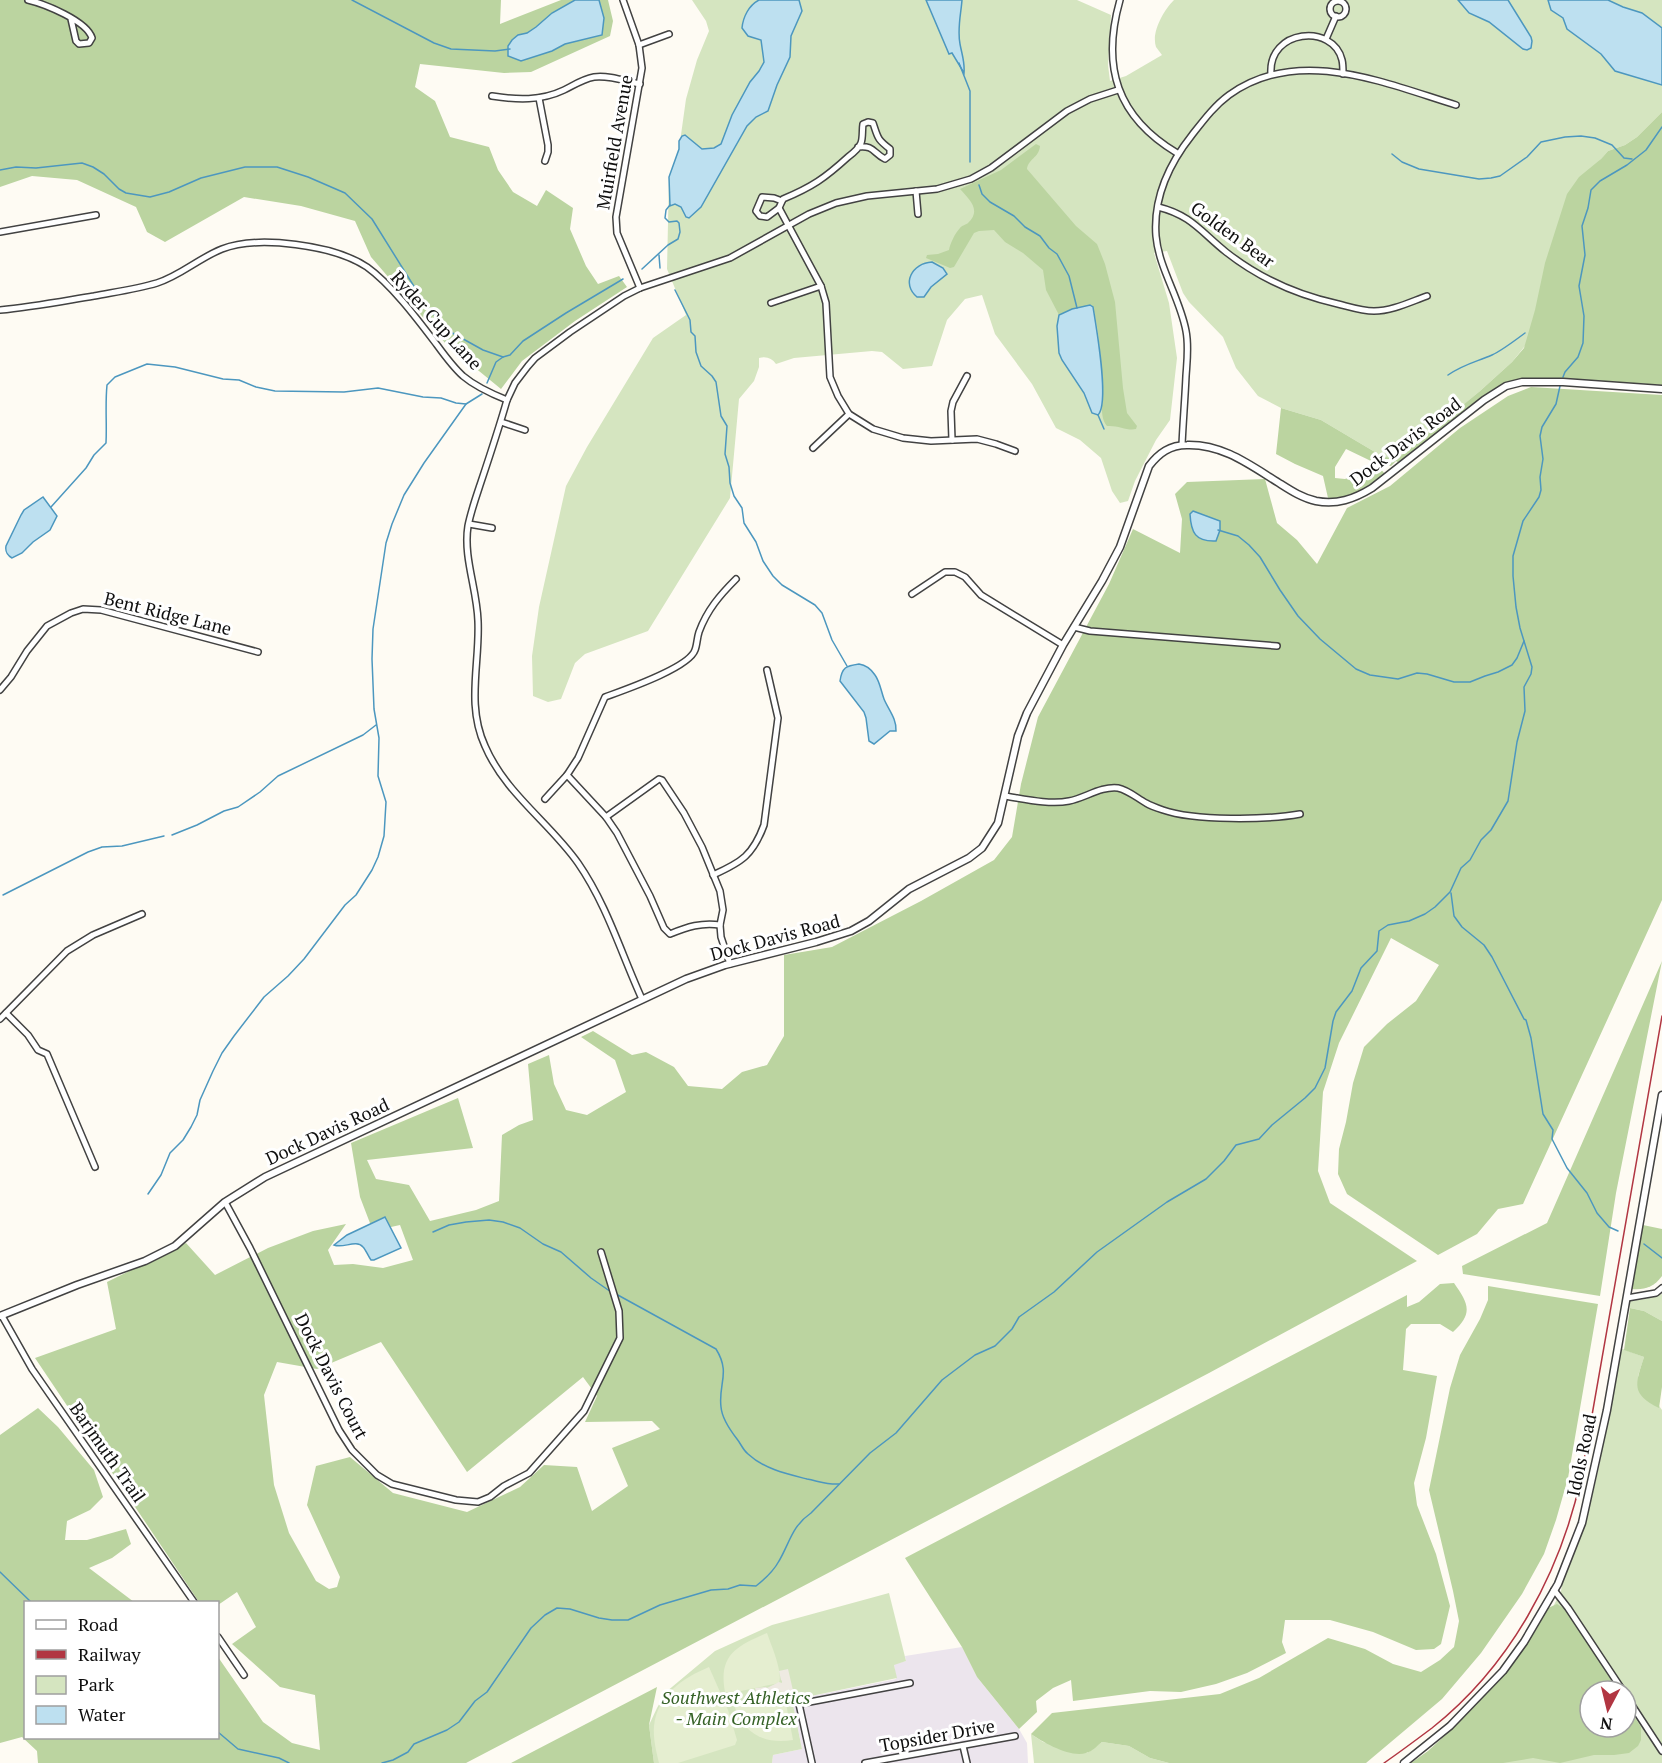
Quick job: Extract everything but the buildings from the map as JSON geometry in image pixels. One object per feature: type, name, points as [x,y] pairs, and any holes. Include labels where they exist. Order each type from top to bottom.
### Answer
[{"type":"street","points":[[28,0],[60,12],[71,19],[90,32],[92,38],[89,43],[80,44],[76,41],[71,19]]},
{"type":"street","name":"Muirfield Avenue","points":[[623,0],[639,45],[642,68],[616,226],[640,288]]},
{"type":"street","points":[[1120,0],[1114,30],[1113,58],[1118,90],[1142,126],[1159,141],[1178,153]]},
{"type":"street","points":[[1326,39],[1336,16]]},
{"type":"street","points":[[639,45],[669,34]]},
{"type":"street","points":[[1271,74],[1271,60],[1286,41],[1296,37],[1311,36],[1326,39],[1335,46],[1342,60],[1343,74]]},
{"type":"street","points":[[1182,445],[1188,346],[1184,320],[1159,250],[1156,235],[1158,207],[1163,182],[1178,153],[1213,109],[1229,95],[1248,84],[1271,74],[1301,70],[1365,77],[1456,105]]},
{"type":"street","points":[[492,96],[519,100],[539,98],[594,77],[611,77],[640,84]]},
{"type":"street","points":[[642,999],[595,890],[570,853],[498,770],[480,737],[474,701],[479,638],[468,550],[469,524],[507,400],[515,383],[535,358],[606,307],[640,288],[730,258],[809,214],[836,203],[867,196],[949,187],[981,174],[1067,111],[1090,99],[1118,90]]},
{"type":"street","points":[[539,98],[548,145],[545,161]]},
{"type":"street","points":[[782,201],[768,196],[762,197],[756,211],[760,216],[767,217],[779,208],[783,199],[828,175],[861,143],[863,124],[873,123],[876,137],[890,149],[890,155],[885,159],[879,156],[874,149],[858,147]]},
{"type":"street","points":[[916,191],[918,214]]},
{"type":"street","name":"Golden Bear","points":[[1158,207],[1186,217],[1224,251],[1247,267],[1282,286],[1307,296],[1373,311],[1396,307],[1427,296]]},
{"type":"street","points":[[779,208],[821,286],[826,305],[831,377],[838,396],[849,414],[873,429],[903,438],[931,441],[968,439],[986,441],[1015,451]]},
{"type":"street","points":[[0,232],[96,215]]},
{"type":"street","name":"Ryder Cup Lane","points":[[0,310],[35,307],[159,282],[221,249],[244,243],[323,249],[353,259],[375,273],[463,376],[491,394],[507,400]]},
{"type":"street","points":[[771,303],[821,286]]},
{"type":"street","points":[[952,440],[953,402],[967,376]]},
{"type":"street","name":"Dock Davis Road","points":[[1,1316],[76,1285],[145,1261],[175,1246],[225,1202],[265,1177],[686,979],[730,964],[826,940],[860,927],[909,889],[969,858],[982,848],[998,823],[1022,725],[1042,682],[1120,547],[1149,466],[1163,451],[1182,445],[1209,446],[1232,454],[1289,490],[1307,498],[1323,502],[1343,501],[1352,499],[1372,488],[1484,400],[1515,383],[1540,381],[1662,389]]},
{"type":"street","points":[[813,448],[849,414]]},
{"type":"street","points":[[501,422],[525,430]]},
{"type":"street","points":[[469,524],[492,528]]},
{"type":"street","points":[[912,594],[945,572],[955,572],[965,577],[981,595],[1063,645]]},
{"type":"street","points":[[545,799],[567,775],[578,758],[605,697],[667,672],[687,660],[695,650],[696,640],[710,608],[736,579]]},
{"type":"street","name":"Bent Ridge Lane","points":[[0,690],[47,626],[70,613],[83,609],[101,610],[258,652]]},
{"type":"street","points":[[1074,627],[1090,631],[1277,646]]},
{"type":"street","points":[[713,875],[746,858],[758,840],[764,825],[778,718],[767,670]]},
{"type":"street","points":[[567,775],[606,817],[617,833],[664,928],[670,934],[694,925],[709,923],[720,926]]},
{"type":"street","points":[[606,817],[659,779],[662,780],[684,813],[720,891],[723,910],[720,926],[721,937],[730,964]]},
{"type":"street","points":[[1005,796],[1035,801],[1068,802],[1104,789],[1118,788],[1148,805],[1166,811],[1202,817],[1279,818],[1300,814]]},
{"type":"street","points":[[0,1019],[67,951],[93,935],[142,914]]},
{"type":"street","points":[[6,1013],[28,1035],[38,1050],[47,1054],[95,1167]]},
{"type":"street","name":"Idols Road","points":[[1404,1763],[1450,1726],[1503,1671],[1524,1642],[1554,1590],[1582,1523],[1627,1298],[1662,1095]]},
{"type":"street","name":"Dock Davis Court","points":[[225,1202],[339,1430],[352,1450],[392,1485],[456,1500],[478,1502],[529,1473],[584,1411],[620,1338],[619,1311],[601,1252]]},
{"type":"street","points":[[1627,1298],[1660,1291]]},
{"type":"street","name":"Barjmuth Trail","points":[[1,1316],[32,1369],[193,1601]]},
{"type":"street","points":[[1554,1590],[1615,1679]]},
{"type":"street","points":[[219,1638],[244,1675]]},
{"type":"street","points":[[812,1763],[799,1704],[910,1683]]},
{"type":"street","points":[[1638,1714],[1662,1751]]},
{"type":"street","name":"Topsider Drive","points":[[865,1763],[1015,1736]]},
{"type":"street","points":[[963,1746],[967,1763]]},
{"type":"shaded area","points":[[962,1647],[977,1677],[1019,1729],[1027,1743],[1028,1763],[772,1763],[773,1755],[802,1749],[792,1700],[896,1679],[894,1664],[906,1661],[905,1656]]},
{"type":"shaded area","points":[[788,1669],[795,1699],[786,1701],[784,1693],[777,1689],[757,1697],[754,1692],[755,1688],[767,1688],[779,1682],[782,1683],[779,1671]]},
{"type":"green space","points":[[0,0],[501,0],[500,24],[561,0],[608,0],[613,21],[610,36],[531,72],[504,73],[420,64],[415,87],[435,101],[450,137],[489,147],[498,170],[513,192],[537,206],[546,190],[573,208],[570,229],[586,266],[598,284],[619,276],[627,287],[575,321],[522,361],[501,389],[446,344],[371,257],[355,221],[301,206],[244,197],[165,242],[147,232],[136,207],[77,180],[32,176],[0,187]]},
{"type":"green space","points":[[692,0],[1077,0],[1111,15],[1108,65],[1110,81],[1126,76],[1162,55],[1156,47],[1155,35],[1166,9],[1174,0],[1662,0],[1662,112],[1637,137],[1625,145],[1608,151],[1581,183],[1533,336],[1512,362],[1396,461],[1380,455],[1321,420],[1281,408],[1258,396],[1236,368],[1223,337],[1183,293],[1167,251],[1154,253],[1169,303],[1177,358],[1170,420],[1156,440],[1135,481],[1128,501],[1120,503],[1112,491],[1101,458],[1080,440],[1056,428],[1032,384],[995,334],[982,295],[965,299],[947,320],[932,366],[903,369],[882,352],[872,351],[794,358],[776,364],[769,358],[759,358],[759,367],[754,381],[739,399],[730,498],[648,631],[585,654],[575,663],[561,699],[548,702],[533,696],[532,656],[539,607],[566,486],[653,338],[686,315],[667,269],[669,177],[679,149],[686,99],[697,60],[709,31],[706,21]]},
{"type":"green space","points":[[1662,112],[1662,385],[1533,378],[1498,387],[1399,463],[1396,461],[1391,466],[1371,461],[1346,449],[1335,467],[1335,478],[1345,479],[1371,467],[1379,467],[1385,474],[1367,487],[1344,498],[1328,498],[1323,476],[1276,454],[1281,408],[1321,420],[1380,455],[1396,460],[1480,391],[1524,348],[1545,263],[1567,194],[1579,177],[1608,151],[1625,145],[1637,137]]},
{"type":"green space","points":[[1036,144],[1040,146],[1039,150],[1027,169],[1076,226],[1097,244],[1105,264],[1115,302],[1127,413],[1137,426],[1136,429],[1107,426],[1104,422],[1099,344],[1092,305],[1072,309],[1059,315],[1046,290],[1043,270],[1023,253],[1005,242],[994,230],[974,233],[954,267],[950,268],[926,258],[927,255],[949,250],[958,230],[968,223],[974,214],[973,205],[960,189],[1001,170]]},
{"type":"green space","points":[[1531,387],[1662,395],[1662,900],[1523,1204],[1498,1209],[1477,1234],[1438,1255],[1347,1194],[1338,1174],[1339,1149],[1353,1083],[1364,1047],[1387,1024],[1416,1001],[1439,965],[1391,938],[1339,1043],[1323,1092],[1318,1171],[1330,1203],[1417,1261],[1209,1373],[466,1763],[38,1763],[37,1751],[24,1739],[219,1739],[219,1658],[263,1722],[292,1743],[320,1750],[315,1695],[280,1687],[232,1644],[256,1627],[237,1592],[219,1604],[219,1601],[198,1601],[35,1358],[116,1329],[107,1282],[186,1243],[215,1275],[268,1248],[313,1231],[346,1224],[328,1250],[334,1265],[353,1264],[383,1268],[413,1260],[400,1225],[373,1231],[360,1197],[351,1143],[458,1098],[473,1148],[367,1160],[376,1179],[409,1185],[430,1221],[476,1210],[499,1201],[502,1135],[533,1120],[528,1064],[549,1055],[554,1084],[566,1110],[587,1115],[626,1092],[615,1060],[581,1037],[593,1031],[632,1055],[646,1052],[674,1067],[688,1086],[722,1089],[742,1072],[767,1065],[784,1036],[784,955],[832,947],[921,901],[994,860],[1012,837],[1021,784],[1038,717],[1109,584],[1133,529],[1180,553],[1182,519],[1175,494],[1187,482],[1265,479],[1277,523],[1297,540],[1317,564],[1347,508],[1390,486],[1460,428],[1508,396]],"holes":[[[381,1342],[467,1472],[583,1377],[597,1396],[585,1422],[652,1421],[660,1429],[612,1448],[628,1486],[592,1511],[577,1467],[544,1465],[520,1487],[467,1512],[393,1493],[350,1457],[316,1466],[307,1505],[340,1577],[337,1587],[329,1589],[316,1581],[289,1533],[274,1485],[264,1395],[277,1362],[317,1369]]]},
{"type":"green space","points":[[1662,961],[1616,1193],[1600,1296],[1463,1274],[1462,1266],[1547,1223]]},
{"type":"green space","points":[[1643,1225],[1662,1229],[1662,1276],[1649,1287],[1632,1289]]},
{"type":"green space","points":[[1454,1283],[1463,1296],[1467,1308],[1464,1319],[1453,1332],[1440,1324],[1411,1324],[1406,1329],[1403,1370],[1437,1376],[1426,1438],[1414,1483],[1417,1505],[1436,1554],[1450,1606],[1441,1644],[1434,1649],[1416,1650],[1373,1632],[1330,1620],[1285,1620],[1282,1642],[1286,1653],[1247,1673],[1216,1684],[1181,1692],[1150,1691],[1073,1701],[1071,1680],[1053,1688],[1036,1701],[1037,1712],[1019,1729],[977,1677],[962,1647],[905,1558],[1407,1295],[1407,1307],[1419,1302],[1440,1284]]},
{"type":"green space","points":[[1488,1286],[1598,1304],[1568,1478],[1544,1554],[1522,1594],[1481,1653],[1442,1699],[1366,1763],[1169,1763],[1150,1758],[1129,1746],[1102,1742],[1088,1752],[1080,1754],[1065,1752],[1031,1734],[1052,1713],[1220,1694],[1259,1678],[1328,1638],[1365,1649],[1393,1664],[1421,1672],[1440,1660],[1454,1647],[1459,1621],[1429,1490],[1450,1388],[1460,1355],[1488,1300]]},
{"type":"green space","points":[[1662,1294],[1662,1321],[1644,1311],[1630,1308],[1629,1301]]},
{"type":"green space","points":[[1630,1308],[1644,1311],[1662,1321],[1662,1387],[1659,1408],[1644,1398],[1638,1388],[1637,1382],[1644,1357],[1624,1350]]},
{"type":"green space","points":[[1620,1348],[1644,1357],[1638,1376],[1662,1410],[1662,1763],[1417,1763],[1484,1702],[1548,1617],[1561,1591],[1587,1517],[1599,1467]]},
{"type":"green space","points":[[38,1408],[58,1427],[94,1470],[103,1497],[90,1510],[67,1521],[65,1540],[87,1540],[126,1529],[131,1544],[112,1558],[89,1568],[133,1601],[24,1601],[24,1739],[22,1737],[0,1743],[0,1435]]},
{"type":"green space","name":"Southwest Athletics - Main Complex","points":[[889,1593],[906,1661],[894,1665],[897,1678],[792,1700],[802,1749],[773,1755],[772,1763],[654,1763],[649,1725],[657,1708],[666,1692],[715,1651],[772,1625]]},
{"type":"green space","points":[[1557,1604],[1566,1610],[1610,1679],[1578,1679],[1578,1739],[1638,1739],[1638,1722],[1641,1727],[1641,1740],[1638,1746],[1629,1753],[1594,1755],[1560,1763],[1533,1758],[1503,1763],[1411,1763],[1452,1729],[1499,1681],[1536,1630],[1548,1608]]},
{"type":"green space","points":[[767,1633],[778,1665],[779,1683],[731,1693],[725,1692],[724,1669],[727,1660],[747,1642]]},
{"type":"green space","points":[[709,1667],[728,1710],[737,1740],[735,1745],[678,1763],[659,1763],[654,1726],[660,1705],[681,1682]]},
{"type":"green space","points":[[657,1687],[649,1725],[654,1763],[511,1763]]},
{"type":"green space","points":[[780,1690],[784,1693],[793,1740],[773,1741],[756,1735],[743,1723],[734,1705]]},
{"type":"green space","points":[[1031,1734],[1043,1742],[1087,1753],[1102,1742],[1129,1746],[1150,1758],[1169,1763],[1034,1763]]},
{"type":"water","points":[[575,0],[599,0],[604,18],[602,35],[565,44],[552,51],[521,61],[508,56],[508,46],[512,40],[518,35],[527,33],[552,13]]},
{"type":"water","points":[[759,0],[799,0],[802,11],[791,36],[790,57],[768,111],[756,117],[747,126],[701,207],[689,218],[686,217],[681,207],[675,204],[670,206],[669,177],[679,149],[679,141],[685,135],[702,149],[714,148],[721,144],[732,115],[764,62],[761,40],[748,36],[742,28],[747,12]]},
{"type":"water","points":[[926,0],[962,0],[959,33],[964,73],[952,53],[949,54]]},
{"type":"water","points":[[1458,0],[1508,0],[1531,37],[1531,48],[1523,49],[1489,22],[1469,13]]},
{"type":"water","points":[[1548,0],[1608,0],[1642,13],[1662,28],[1662,85],[1615,71],[1601,54],[1567,29],[1563,18],[1551,10]]},
{"type":"water","points":[[932,262],[943,268],[947,274],[931,287],[924,297],[917,297],[910,286],[911,275],[919,266]]},
{"type":"water","points":[[1090,305],[1093,307],[1102,381],[1103,396],[1098,415],[1092,413],[1084,393],[1062,360],[1059,353],[1057,326],[1059,315]]},
{"type":"water","points":[[43,497],[57,516],[50,530],[22,553],[12,558],[7,553],[6,546],[21,515],[24,510]]},
{"type":"water","points":[[1193,511],[1220,521],[1216,541],[1203,540],[1195,535],[1190,514]]},
{"type":"water","points":[[859,664],[872,671],[877,678],[896,727],[896,731],[890,731],[874,744],[869,741],[864,712],[840,681],[845,668]]},
{"type":"water","points":[[385,1217],[401,1248],[371,1260],[360,1245],[334,1245],[347,1235]]},
{"type":"waterway","points":[[352,0],[434,43],[451,49],[495,51],[510,49]]},
{"type":"waterway","points":[[959,63],[970,91],[970,162]]},
{"type":"waterway","points":[[1563,377],[1578,357],[1583,343],[1584,316],[1579,286],[1585,255],[1582,226],[1591,190],[1600,181],[1627,165],[1646,150],[1662,127]]},
{"type":"waterway","points":[[1392,154],[1402,162],[1419,169],[1479,179],[1500,176],[1527,157],[1541,142],[1565,137],[1595,138],[1612,145],[1624,158],[1632,159]]},
{"type":"waterway","points":[[0,170],[82,163],[104,174],[126,193],[150,197],[169,192],[201,178],[245,167],[277,167],[308,177],[345,193],[372,219],[425,304],[447,330],[483,350],[503,357]]},
{"type":"waterway","points":[[979,185],[982,194],[990,202],[1014,216],[1025,227],[1040,236],[1057,254],[1069,276],[1077,308]]},
{"type":"waterway","points":[[642,269],[678,239],[679,223],[669,222],[665,218],[666,210],[670,205]]},
{"type":"waterway","points":[[659,255],[660,268]]},
{"type":"waterway","points":[[487,383],[496,362],[510,355],[523,341],[623,279]]},
{"type":"waterway","points":[[675,290],[690,320],[691,332],[695,336],[696,352],[701,366],[716,382],[721,416],[727,426],[725,454],[730,483],[734,496],[742,508],[744,523],[773,576],[782,585],[815,605],[822,613],[832,640],[847,666]]},
{"type":"waterway","points":[[1448,375],[1496,353],[1525,333]]},
{"type":"waterway","points":[[51,507],[106,443],[107,385],[115,377],[147,364],[175,367],[223,379],[239,380],[275,391],[344,392],[378,388],[466,404]]},
{"type":"waterway","points":[[382,1763],[393,1760],[408,1752],[414,1744],[447,1730],[459,1722],[475,1701],[487,1692],[531,1628],[557,1608],[570,1609],[599,1618],[628,1620],[660,1605],[711,1590],[728,1589],[740,1585],[756,1586],[777,1565],[800,1523],[870,1453],[896,1433],[942,1380],[975,1355],[995,1346],[1012,1329],[1019,1317],[1054,1292],[1097,1252],[1167,1202],[1206,1179],[1236,1145],[1259,1139],[1315,1088],[1325,1068],[1336,1012],[1352,991],[1361,968],[1377,951],[1379,931],[1388,925],[1409,921],[1425,914],[1450,892],[1461,868],[1470,860],[1508,801],[1517,742],[1525,711],[1524,687],[1532,667],[1516,607],[1513,556],[1523,521],[1541,490],[1540,477],[1543,459],[1540,436],[1542,427],[1556,404],[1560,386]]},
{"type":"waterway","points":[[148,1194],[161,1175],[170,1153],[183,1140],[191,1127],[197,1115],[200,1100],[222,1053],[264,997],[304,959],[345,905],[356,895],[378,857],[384,836],[386,802],[378,776],[379,738],[374,709],[372,659],[373,629],[386,543],[404,495],[424,463],[466,404],[482,394]]},
{"type":"waterway","points":[[1098,415],[1104,429]]},
{"type":"waterway","points":[[1218,530],[1238,536],[1249,545],[1260,557],[1298,616],[1320,639],[1356,669],[1370,675],[1398,679],[1417,673],[1454,682],[1470,682],[1512,665],[1524,641]]},
{"type":"waterway","points":[[172,835],[238,807],[278,776],[363,735],[376,725]]},
{"type":"waterway","points":[[3,895],[88,852],[102,847],[122,846],[164,836]]},
{"type":"waterway","points":[[1451,893],[1454,916],[1462,927],[1484,945],[1526,1020],[1543,1114],[1553,1130],[1552,1139],[1567,1168],[1587,1193],[1597,1213],[1609,1227],[1618,1231]]},
{"type":"waterway","points":[[433,1232],[449,1225],[466,1222],[489,1220],[503,1222],[520,1228],[543,1244],[561,1252],[611,1292]]},
{"type":"waterway","points":[[1644,1244],[1662,1258]]},
{"type":"waterway","points":[[616,1294],[716,1349],[723,1365],[721,1399],[723,1416],[748,1454],[761,1464],[784,1473],[823,1483],[839,1484]]},
{"type":"waterway","points":[[0,1572],[30,1601]]},
{"type":"waterway","points":[[219,1733],[238,1749],[279,1758],[289,1763]]},
{"type":"railway","points":[[1384,1763],[1432,1728],[1485,1676],[1508,1647],[1528,1616],[1560,1549],[1581,1478],[1662,1016]]}]
